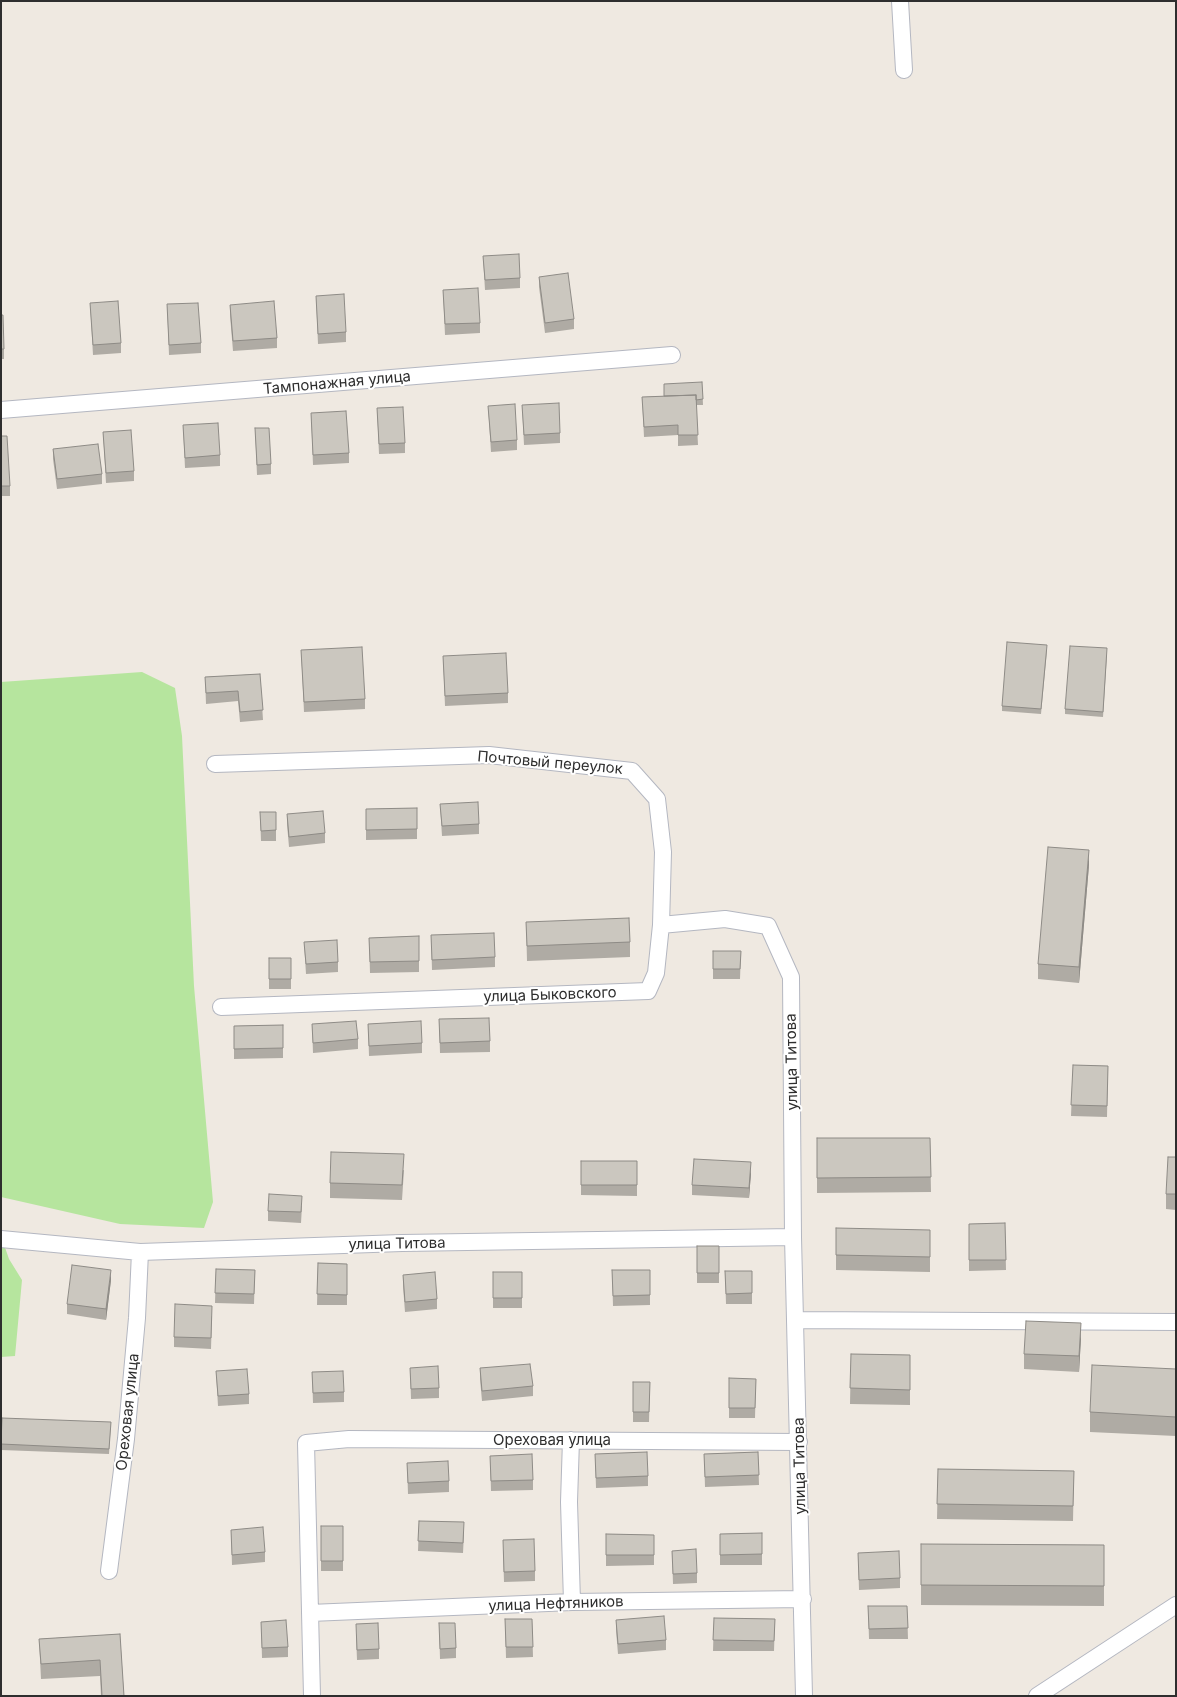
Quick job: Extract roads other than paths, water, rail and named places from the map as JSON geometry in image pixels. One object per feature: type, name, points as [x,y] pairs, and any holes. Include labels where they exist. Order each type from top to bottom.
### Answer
[{"type":"street","points":[[900,1],[904,70]]},
{"type":"street","name":"Тампонажная улица","points":[[1,410],[672,355]]},
{"type":"street","name":"Почтовый переулок","points":[[215,764],[489,755],[632,771],[657,800],[663,852],[661,925]]},
{"type":"street","name":"улица Титова","points":[[661,925],[725,919],[768,926],[791,976],[793,1237],[804,1696]]},
{"type":"street","name":"улица Быковского","points":[[221,1007],[648,991],[656,973],[661,925]]},
{"type":"street","name":"улица Титова","points":[[1,1239],[140,1252],[402,1243],[793,1237]]},
{"type":"street","name":"Ореховая улица","points":[[109,1571],[126,1439],[137,1318],[140,1252]]},
{"type":"street","points":[[796,1320],[1176,1322]]},
{"type":"street","name":"Ореховая улица","points":[[310,1613],[306,1442],[350,1439],[799,1442]]},
{"type":"street","points":[[571,1440],[569,1502],[572,1602]]},
{"type":"street","name":"улица Нефтяников","points":[[310,1613],[572,1602],[803,1600]]},
{"type":"street","points":[[1037,1696],[1176,1605]]},
{"type":"street","points":[[310,1613],[312,1696]]}]
